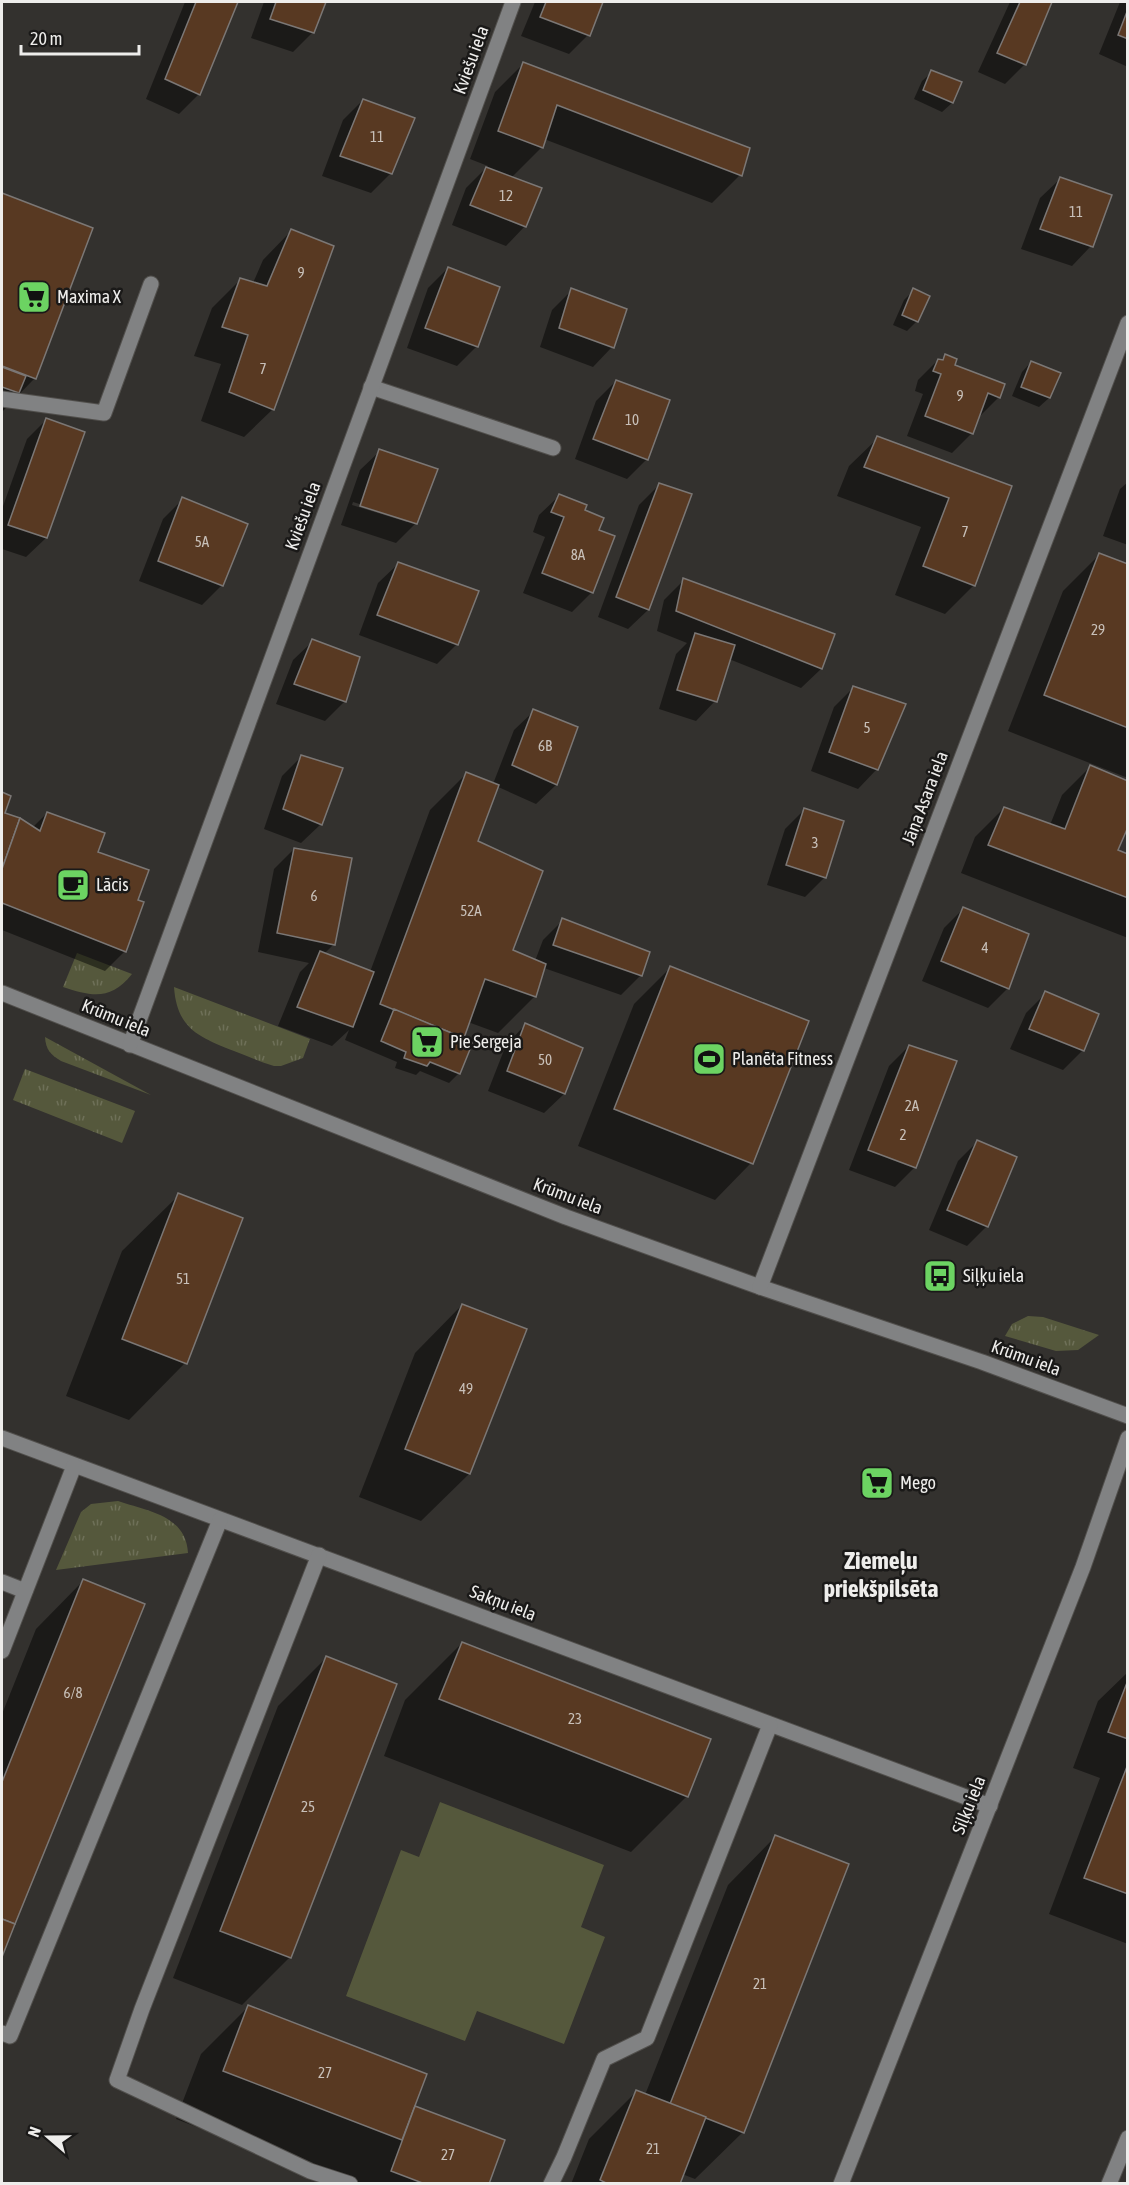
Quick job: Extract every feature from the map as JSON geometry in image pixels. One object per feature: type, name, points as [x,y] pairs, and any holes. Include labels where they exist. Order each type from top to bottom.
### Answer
[{"type":"street","name":"Kviešu iela","points":[[130,1045],[513,2]]},
{"type":"street","points":[[2,399],[104,413],[151,284]]},
{"type":"street","name":"Jāņa Asara iela","points":[[760,1287],[1128,323]]},
{"type":"street","points":[[371,387],[553,448]]},
{"type":"street","name":"Krūmu iela","points":[[2,993],[566,1217],[760,1287],[982,1362],[1128,1416]]},
{"type":"street","name":"Sakņu iela","points":[[2,1438],[990,1806]]},
{"type":"street","name":"Siļķu iela","points":[[841,2184],[1083,1567],[1128,1438]]},
{"type":"street","points":[[2,1651],[74,1466]]},
{"type":"street","points":[[6,2034],[220,1520]]},
{"type":"street","points":[[319,1555],[142,2009],[117,2080],[310,2171],[350,2184]]},
{"type":"street","points":[[2,1582],[25,1591]]},
{"type":"street","points":[[550,2184],[564,2157],[604,2059],[647,2037],[770,1725]]},
{"type":"street","points":[[1109,2184],[1128,2138]]},
{"type":"green space","points":[[77,953],[132,974],[117,988],[101,994],[83,993],[63,987]]},
{"type":"green space","points":[[174,987],[310,1039],[303,1058],[281,1066],[274,1066],[200,1036],[185,1022],[180,1013]]},
{"type":"green space","points":[[45,1037],[151,1095],[61,1061],[49,1051]]},
{"type":"green space","points":[[25,1069],[135,1111],[122,1143],[13,1100]]},
{"type":"green space","points":[[1028,1316],[1043,1317],[1099,1335],[1078,1350],[1056,1351],[1005,1336],[1012,1324]]},
{"type":"green space","points":[[118,1501],[163,1516],[173,1522],[186,1540],[188,1553],[56,1570],[81,1512],[91,1504]]},
{"type":"green space","points":[[440,1802],[604,1865],[581,1927],[605,1937],[564,2044],[477,2011],[465,2041],[346,1996],[401,1850],[419,1857]]},
{"type":"building","points":[[196,2],[238,2],[200,95],[165,79]]},
{"type":"building","points":[[276,2],[326,2],[314,33],[270,19]]},
{"type":"building","points":[[546,2],[603,2],[590,36],[540,17]]},
{"type":"building","points":[[1020,2],[1052,2],[1026,65],[997,53]]},
{"type":"building","points":[[1128,9],[1128,39],[1118,35]]},
{"type":"building","points":[[523,62],[750,148],[742,176],[557,105],[543,148],[498,131]]},
{"type":"building","points":[[931,70],[962,82],[953,103],[923,90]]},
{"type":"building","points":[[363,99],[415,118],[392,174],[340,156]]},
{"type":"building","points":[[486,167],[542,188],[526,227],[470,205]]},
{"type":"building","points":[[1060,177],[1112,195],[1093,247],[1040,229]]},
{"type":"building","name":"Maxima X","points":[[2,193],[93,228],[36,379],[2,366]]},
{"type":"building","points":[[291,229],[334,246],[274,410],[229,392],[248,335],[222,327],[240,278],[267,286]]},
{"type":"building","points":[[448,267],[500,287],[478,347],[425,328]]},
{"type":"building","points":[[571,288],[627,309],[614,348],[559,328]]},
{"type":"building","points":[[913,288],[930,296],[918,322],[902,315]]},
{"type":"building","points":[[945,354],[957,359],[955,365],[1005,384],[1000,398],[988,393],[973,434],[925,416],[941,374],[933,371],[938,359],[943,360]]},
{"type":"building","points":[[1031,361],[1061,373],[1050,398],[1021,387]]},
{"type":"building","points":[[2,367],[26,376],[19,393],[2,387]]},
{"type":"building","points":[[616,380],[670,400],[648,460],[593,439]]},
{"type":"building","points":[[46,418],[85,432],[47,538],[8,525]]},
{"type":"building","points":[[877,436],[1012,486],[975,586],[923,566],[949,498],[864,467]]},
{"type":"building","points":[[379,449],[438,469],[417,524],[360,506]]},
{"type":"building","points":[[659,483],[692,494],[649,610],[616,597]]},
{"type":"building","points":[[559,494],[587,505],[585,510],[604,518],[599,530],[615,536],[593,593],[542,573],[564,517],[551,512]]},
{"type":"building","points":[[182,497],[248,524],[223,586],[158,561]]},
{"type":"building","points":[[1099,553],[1128,564],[1128,728],[1044,695]]},
{"type":"building","points":[[398,562],[479,591],[458,645],[377,615]]},
{"type":"building","points":[[683,578],[835,634],[822,669],[676,611]]},
{"type":"building","points":[[695,633],[735,645],[717,702],[677,690]]},
{"type":"building","points":[[312,639],[360,657],[346,702],[294,684]]},
{"type":"building","points":[[853,686],[906,704],[878,770],[829,752]]},
{"type":"building","points":[[533,709],[578,727],[557,785],[512,765]]},
{"type":"building","points":[[301,755],[343,768],[322,825],[283,809]]},
{"type":"building","points":[[1090,765],[1128,781],[1128,827],[1118,850],[1128,854],[1128,898],[988,845],[1004,807],[1065,829]]},
{"type":"building","points":[[466,772],[499,785],[478,841],[543,871],[513,950],[546,964],[536,997],[485,979],[464,1038],[380,1004]]},
{"type":"building","points":[[2,792],[11,796],[5,813],[20,818],[2,869]]},
{"type":"building","points":[[804,808],[844,821],[826,878],[786,865]]},
{"type":"building","name":"Lācis","points":[[47,812],[105,833],[98,852],[149,870],[138,900],[144,902],[126,952],[2,903],[2,869],[20,818],[40,831]]},
{"type":"building","points":[[294,848],[352,858],[335,945],[277,933]]},
{"type":"building","points":[[963,907],[1029,934],[1009,989],[941,961]]},
{"type":"building","points":[[562,918],[650,952],[642,976],[553,945]]},
{"type":"building","points":[[320,951],[374,972],[353,1027],[297,1007]]},
{"type":"building","points":[[670,966],[809,1021],[753,1164],[614,1109]]},
{"type":"building","points":[[1045,991],[1099,1014],[1084,1051],[1029,1029]]},
{"type":"building","name":"Pie Sergeja","points":[[394,1009],[473,1042],[460,1074],[430,1062],[427,1066],[404,1058],[406,1052],[381,1041]]},
{"type":"building","points":[[525,1023],[583,1048],[565,1094],[507,1071]]},
{"type":"building","points":[[909,1045],[957,1061],[916,1168],[868,1150]]},
{"type":"building","points":[[977,1140],[1017,1157],[988,1227],[947,1210]]},
{"type":"building","points":[[178,1193],[243,1218],[187,1364],[122,1339]]},
{"type":"building","points":[[462,1304],[527,1329],[470,1474],[405,1449]]},
{"type":"building","points":[[83,1579],[145,1604],[15,1924],[2,1919],[2,1782]]},
{"type":"building","points":[[462,1642],[711,1739],[688,1797],[439,1699]]},
{"type":"building","points":[[326,1656],[397,1684],[291,1958],[220,1931]]},
{"type":"building","points":[[1128,1680],[1128,1739],[1108,1732]]},
{"type":"building","points":[[1128,1764],[1128,1894],[1084,1878]]},
{"type":"building","points":[[775,1835],[849,1864],[744,2133],[670,2104]]},
{"type":"building","points":[[2,1919],[15,1924],[2,1957]]},
{"type":"building","points":[[248,2005],[427,2074],[402,2140],[223,2071]]},
{"type":"building","points":[[636,2090],[706,2117],[680,2184],[608,2184],[600,2180]]},
{"type":"building","points":[[415,2106],[505,2140],[489,2184],[425,2184],[391,2171]]},
{"type":"place","name":"Maxima X","points":[[34,297]]},
{"type":"place","name":"Lācis","points":[[73,885]]},
{"type":"place","name":"Pie Sergeja","points":[[427,1042]]},
{"type":"place","name":"Planēta Fitness","points":[[709,1059]]},
{"type":"place","name":"Siļķu iela","points":[[940,1276]]},
{"type":"place","name":"Mego","points":[[877,1483]]},
{"type":"district","name":"Ziemeļu priekšpilsēta","points":[[881,1575]]}]
